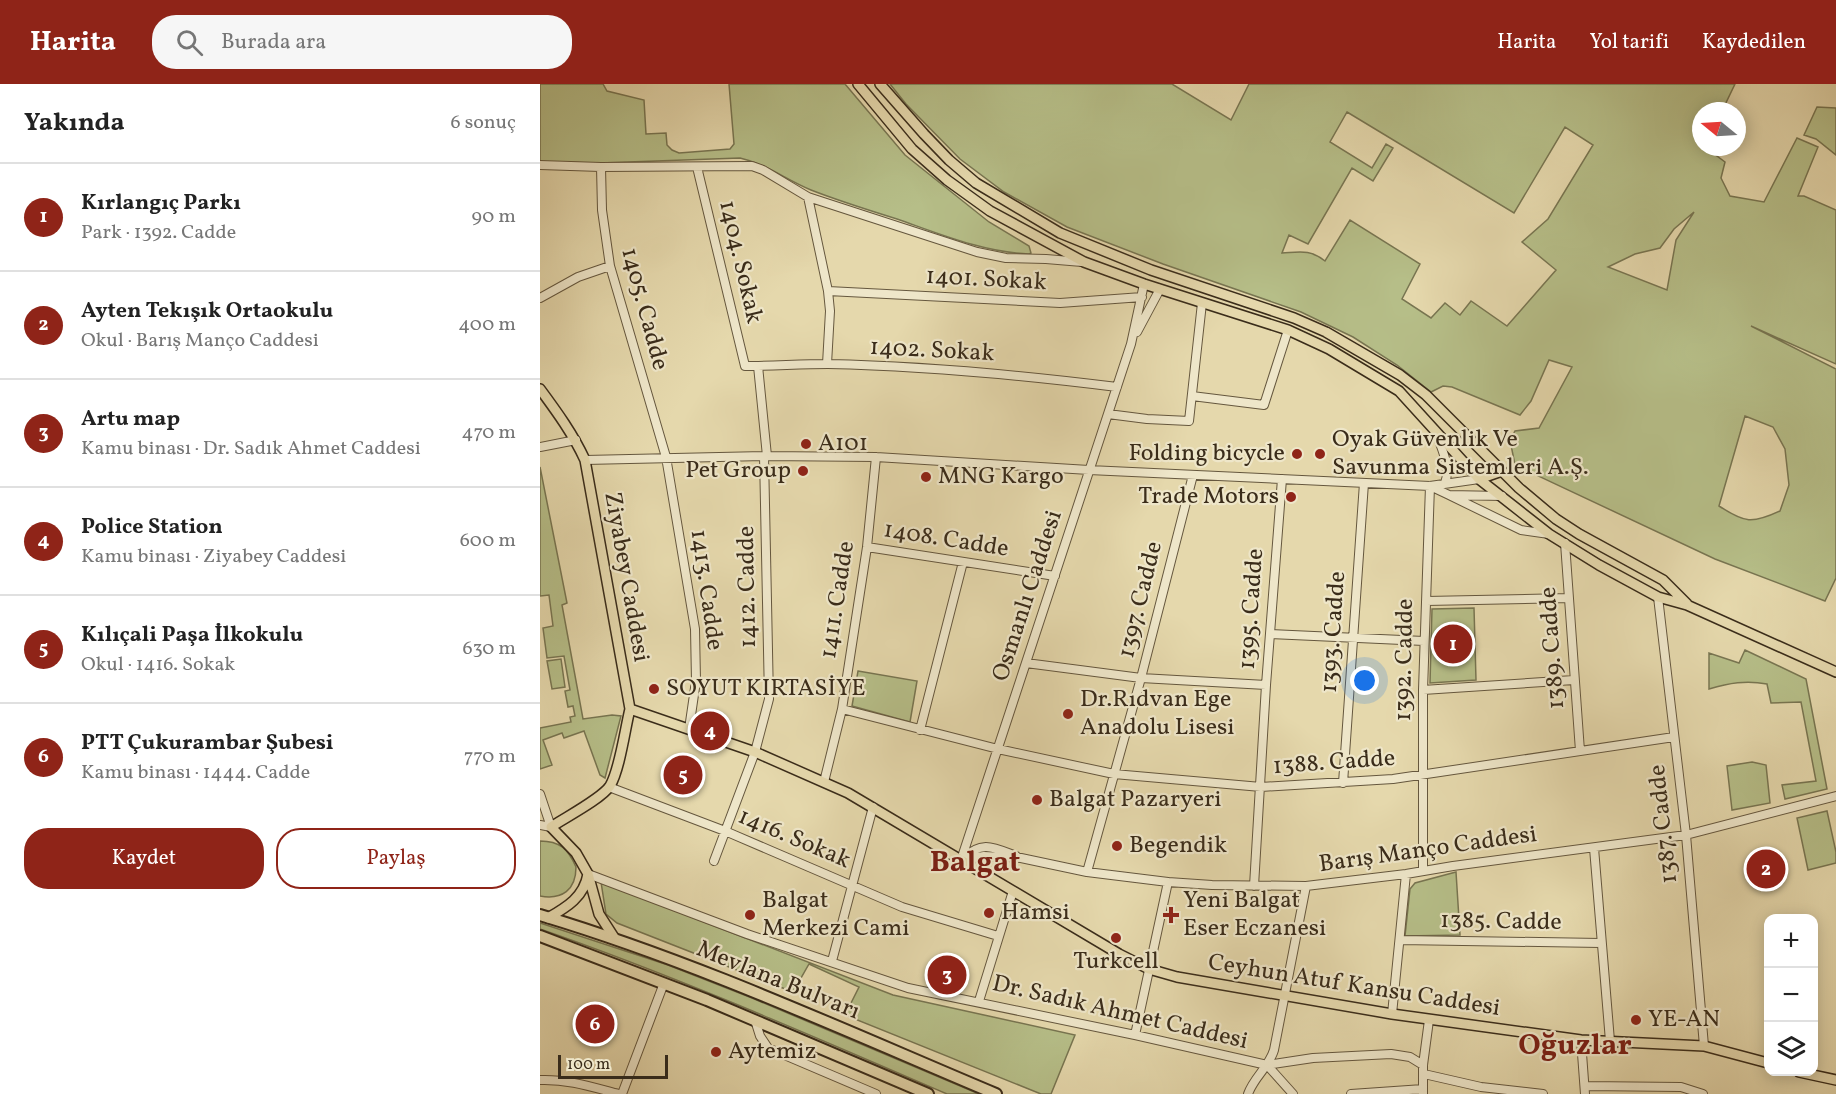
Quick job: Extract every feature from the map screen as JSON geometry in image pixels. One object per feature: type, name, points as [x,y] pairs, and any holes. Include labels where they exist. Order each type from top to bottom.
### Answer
[{"type":"highway","name":"Mevlana Bulvarı","points":[[544,917],[615,939],[756,993],[996,1094]]},
{"type":"highway","name":"Mevlana Bulvarı","points":[[540,936],[755,1020],[927,1094]]},
{"type":"main road","points":[[858,84],[912,149],[946,180],[990,211],[1084,262],[1144,284],[1288,330],[1329,349],[1399,391],[1479,479],[1549,534],[1599,565],[1658,597],[1687,604],[1836,672]]},
{"type":"main road","points":[[880,84],[949,160],[976,183],[1060,233],[1150,270],[1294,318],[1358,350],[1400,375],[1426,395],[1519,488],[1557,519],[1579,534],[1663,580],[1687,604]]},
{"type":"main road","points":[[1144,284],[1150,270]]},
{"type":"main road","points":[[1160,289],[1165,275]]},
{"type":"main road","name":"Ziyabey Caddesi","points":[[540,389],[576,440],[585,460],[630,709]]},
{"type":"main road","points":[[1415,408],[1426,395]]},
{"type":"main road","points":[[1479,479],[1502,471]]},
{"type":"main road","points":[[1503,496],[1519,488]]},
{"type":"main road","points":[[615,939],[599,914],[588,874],[576,853],[551,826],[602,795],[609,788],[630,709],[755,752],[824,782],[873,807],[961,860]]},
{"type":"main road","name":"Ceyhun Atuf Kansu Caddesi","points":[[961,860],[1119,954],[1149,969],[1178,977],[1429,1020],[1581,1040],[1704,1046],[1764,1062]]},
{"type":"main road","points":[[544,917],[562,910],[577,898],[586,884],[588,874]]},
{"type":"main road","points":[[1818,1076],[1836,1080]]},
{"type":"street","points":[[540,165],[752,166],[763,170],[808,197],[976,252],[1006,258],[1084,262]]},
{"type":"street","name":"1405. Cadde","points":[[601,167],[603,219],[610,266],[666,458]]},
{"type":"street","name":"1404. Sokak","points":[[697,167],[745,366]]},
{"type":"street","points":[[808,197],[828,291],[830,311],[827,364]]},
{"type":"street","points":[[540,298],[578,277],[610,266]]},
{"type":"street","name":"Osmanlı Caddesi","points":[[961,860],[1131,344],[1144,284]]},
{"type":"street","name":"Osmanlı Caddesi","points":[[1131,344],[1160,289]]},
{"type":"street","name":"1401. Sokak","points":[[828,291],[1060,303],[1142,297]]},
{"type":"street","points":[[1108,414],[1190,421],[1202,303]]},
{"type":"street","points":[[1192,396],[1263,405],[1288,330]]},
{"type":"street","name":"1402. Sokak","points":[[745,366],[827,364],[1020,375],[1117,387]]},
{"type":"street","points":[[758,366],[765,456]]},
{"type":"street","points":[[1436,430],[1447,466],[1448,475],[1445,483]]},
{"type":"street","points":[[540,447],[576,440]]},
{"type":"street","points":[[585,460],[765,456],[876,457],[1089,470],[1430,486],[1479,479]]},
{"type":"street","name":"1412. Cadde","points":[[714,861],[755,752],[769,699],[765,456]]},
{"type":"street","name":"1411. Cadde","points":[[824,782],[842,709],[867,547],[876,457]]},
{"type":"street","name":"1413. Cadde","points":[[666,458],[695,629],[696,681],[689,729]]},
{"type":"street","name":"1397. Cadde","points":[[1087,872],[1141,678],[1193,475]]},
{"type":"street","name":"1395. Cadde","points":[[1254,886],[1266,685],[1282,479]]},
{"type":"street","name":"1393. Cadde","points":[[1344,783],[1364,483]]},
{"type":"street","points":[[1430,486],[1521,530],[1549,534]]},
{"type":"street","name":"1392. Cadde","points":[[1423,871],[1423,690],[1430,486]]},
{"type":"street","points":[[1449,495],[1503,496]]},
{"type":"street","name":"1389. Cadde","points":[[1565,543],[1580,751]]},
{"type":"street","name":"1408. Cadde","points":[[867,547],[1054,576]]},
{"type":"street","points":[[920,730],[963,562]]},
{"type":"street","name":"1387. Cadde","points":[[1658,597],[1686,835],[1704,1046]]},
{"type":"street","points":[[1426,601],[1568,598]]},
{"type":"street","points":[[1270,634],[1424,641]]},
{"type":"street","points":[[1026,663],[1141,678],[1266,685]]},
{"type":"street","points":[[1423,690],[1574,680]]},
{"type":"street","name":"1388. Cadde","points":[[842,709],[998,749],[1114,774],[1261,787],[1344,783],[1422,775],[1674,737]]},
{"type":"street","name":"1416. Sokak","points":[[609,788],[725,831],[902,907],[998,936]]},
{"type":"street","points":[[540,794],[551,826],[540,825]]},
{"type":"street","name":"Barış Manço Caddesi","points":[[961,860],[974,849],[993,847],[1021,858],[1131,879],[1254,886],[1306,886],[1686,835],[1836,796]]},
{"type":"street","points":[[832,961],[873,807]]},
{"type":"street","points":[[1594,848],[1610,1041]]},
{"type":"street","name":"Dr. Sadık Ahmet Caddesi","points":[[588,874],[747,934],[908,988],[979,1001],[1267,1065]]},
{"type":"street","points":[[1392,1014],[1406,874]]},
{"type":"street","points":[[1135,1035],[1168,882]]},
{"type":"street","points":[[1248,1094],[1254,1080],[1267,1065],[1276,1043],[1306,886]]},
{"type":"street","points":[[979,1001],[1013,891]]},
{"type":"street","name":"1385. Cadde","points":[[1400,940],[1601,943]]},
{"type":"street","points":[[540,1080],[572,1082],[621,1094],[664,983]]},
{"type":"street","name":"Mevlana Bulvarı","points":[[755,1020],[760,1036],[768,1048],[876,1094]]},
{"type":"street","points":[[1351,1094],[1423,1092],[1423,1065],[1429,1020]]},
{"type":"street","points":[[1581,1040],[1585,1090],[1681,1087],[1699,1093]]},
{"type":"street","points":[[1267,1065],[1313,1058],[1391,1054],[1410,1057],[1423,1065]]},
{"type":"street","points":[[1267,1065],[1293,1094]]},
{"type":"street","points":[[1424,1074],[1481,1087],[1543,1094]]},
{"type":"green space","points":[[540,84],[603,84],[607,91],[644,100],[646,134],[666,133],[667,145],[679,153],[730,149],[734,144],[729,84],[845,84],[905,155],[989,222],[1029,246],[1031,253],[995,250],[946,236],[822,194],[759,164],[740,158],[600,163],[540,162]]},
{"type":"green space","points":[[890,84],[1172,84],[1231,120],[1249,84],[1735,84],[1726,102],[1692,102],[1692,156],[1717,156],[1725,162],[1721,178],[1730,196],[1764,202],[1797,138],[1818,147],[1798,196],[1804,196],[1836,210],[1836,364],[1751,326],[1836,369],[1836,578],[1825,601],[1715,559],[1515,465],[1510,440],[1515,431],[1539,428],[1572,367],[1549,360],[1531,401],[1520,415],[1452,387],[1443,386],[1431,392],[1397,365],[1353,337],[1301,312],[1163,264],[1067,227],[1004,192],[960,159],[906,104]],"holes":[[[1347,112],[1514,213],[1565,127],[1593,145],[1548,219],[1522,242],[1556,270],[1507,326],[1471,301],[1460,315],[1445,303],[1431,318],[1402,299],[1420,264],[1350,220],[1325,261],[1310,253],[1282,253],[1289,235],[1308,244],[1352,168],[1373,181],[1393,148],[1386,144],[1372,168],[1330,142]],[[1694,212],[1676,240],[1667,290],[1608,267],[1635,254],[1660,248],[1674,229]],[[1745,416],[1773,427],[1785,449],[1789,485],[1780,511],[1755,520],[1736,516],[1719,506]]]},
{"type":"green space","points":[[1817,107],[1836,108],[1836,155],[1816,139],[1804,135]]},
{"type":"green space","points":[[540,467],[567,603],[562,605],[583,719],[621,716],[605,778],[600,775],[584,731],[564,738],[562,733],[543,740],[552,765],[540,769],[540,728],[571,722],[570,717],[575,716],[573,706],[568,707],[565,691],[570,690],[564,656],[547,658],[543,628],[553,626],[549,595],[540,596]]},
{"type":"green space","points":[[1474,608],[1476,680],[1430,683],[1432,609]]},
{"type":"green space","points":[[1745,650],[1806,679],[1827,789],[1785,799],[1782,785],[1816,781],[1801,702],[1771,703],[1767,684],[1738,683],[1709,689],[1709,653],[1739,663]]},
{"type":"green space","points":[[561,659],[565,687],[552,689],[547,661]]},
{"type":"green space","points":[[858,671],[917,681],[910,722],[852,706]]},
{"type":"green space","points":[[1752,762],[1766,765],[1770,803],[1732,810],[1727,766]]},
{"type":"green space","points":[[1827,811],[1836,852],[1836,863],[1808,870],[1797,818]]},
{"type":"green space","points":[[540,841],[558,844],[570,855],[576,867],[573,882],[561,895],[540,896]]},
{"type":"green space","points":[[1456,872],[1460,935],[1405,936],[1410,889],[1415,883]]},
{"type":"green space","points":[[601,882],[893,995],[1075,1035],[1051,1094],[1041,1094],[845,1015],[859,987],[809,964],[793,992],[617,923],[606,914]]},
{"type":"green space","points":[[540,923],[668,965],[979,1094],[947,1094],[694,987],[540,929]]},
{"type":"place","name":"A101","points":[[806,444]]},
{"type":"place","name":"Folding bicycle","points":[[1297,454]]},
{"type":"place","name":"Oyak Güvenlik Ve Savunma Sistemleri A.Ş.","points":[[1320,454]]},
{"type":"place","name":"Pet Group","points":[[803,471]]},
{"type":"place","name":"MNG Kargo","points":[[926,477]]},
{"type":"place","name":"Trade Motors","points":[[1291,497]]},
{"type":"place","name":"Kırlangıç Parkı","points":[[1453,644]]},
{"type":"place","name":"SOYUT KIRTASİYE","points":[[654,689]]},
{"type":"place","name":"Dr.Rıdvan Ege Anadolu Lisesi","points":[[1068,714]]},
{"type":"place","name":"Police Station","points":[[710,731]]},
{"type":"place","name":"Kılıçali Paşa İlkokulu","points":[[683,775]]},
{"type":"place","name":"Balgat Pazaryeri","points":[[1037,800]]},
{"type":"place","name":"Begendik","points":[[1117,846]]},
{"type":"place","name":"Ayten Tekışık Ortaokulu","points":[[1766,869]]},
{"type":"place","name":"Hamsi","points":[[989,913]]},
{"type":"place","name":"Balgat Merkezi Cami","points":[[750,915]]},
{"type":"place","name":"Yeni Balgat Eser Eczanesi","points":[[1171,915]]},
{"type":"place","name":"Turkcell","points":[[1116,938]]},
{"type":"place","name":"Artu map","points":[[947,975]]},
{"type":"place","name":"YE-AN","points":[[1636,1020]]},
{"type":"place","name":"PTT Çukurambar Şubesi","points":[[595,1024]]},
{"type":"place","name":"Aytemiz","points":[[716,1052]]},
{"type":"district","name":"Balgat","points":[[975,863]]},
{"type":"district","name":"Oğuzlar","points":[[1575,1046]]}]
